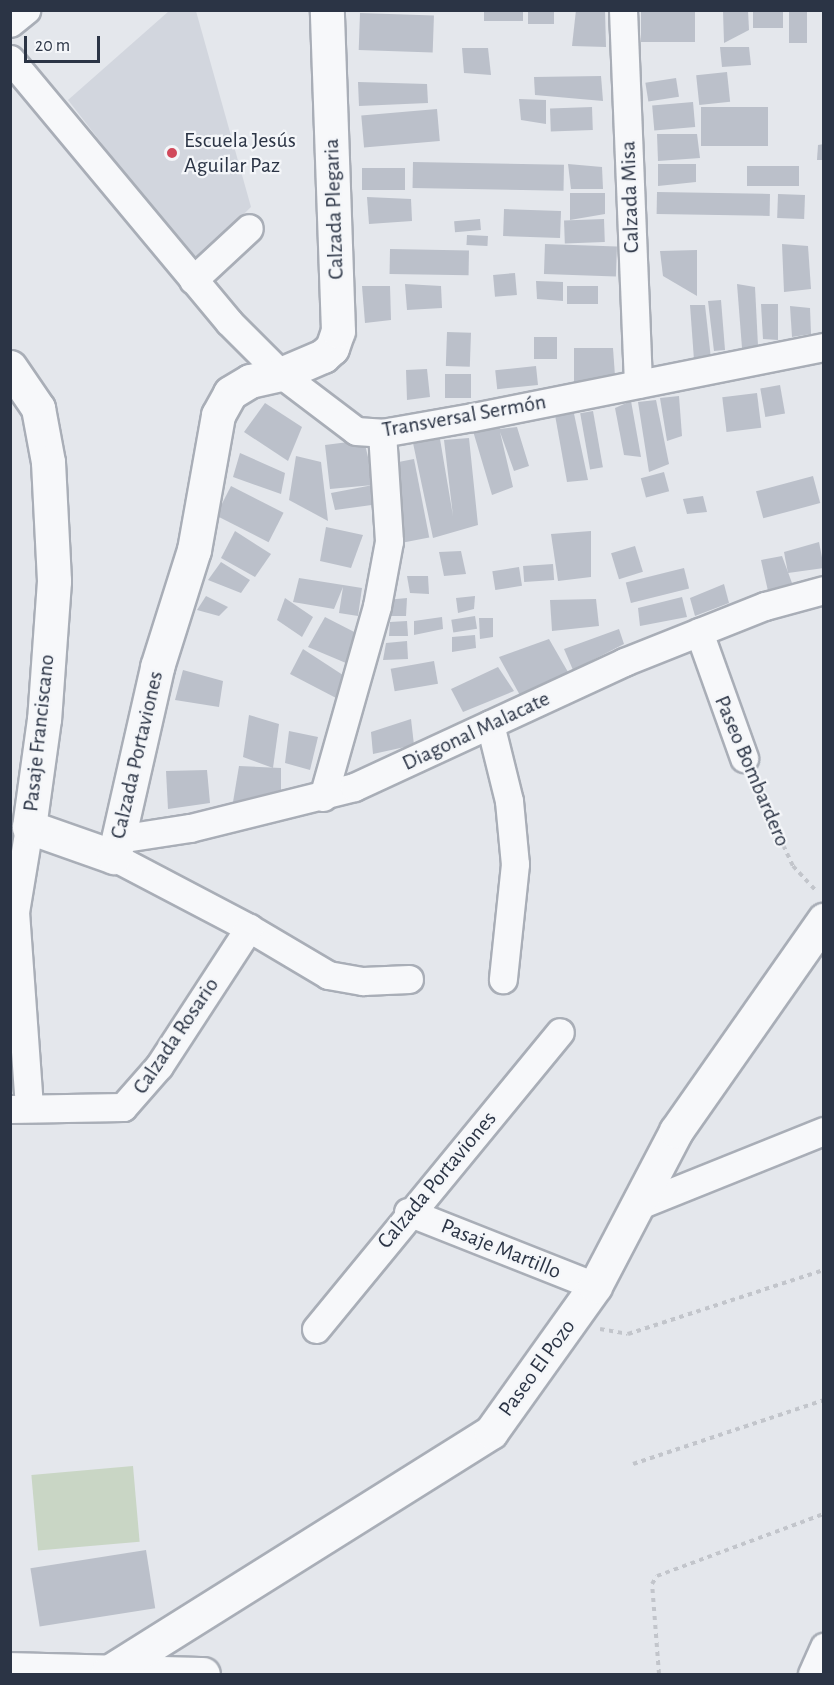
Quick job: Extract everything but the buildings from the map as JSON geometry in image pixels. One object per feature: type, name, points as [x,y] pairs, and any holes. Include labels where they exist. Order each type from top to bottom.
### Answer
[{"type":"street","points":[[10,23],[26,10]]},
{"type":"street","name":"Calzada Plegaria","points":[[281,374],[322,356],[332,348],[338,331],[327,10]]},
{"type":"street","name":"Calzada Misa","points":[[623,10],[638,384]]},
{"type":"street","name":"Transversal Sermón","points":[[10,59],[193,280],[281,374],[340,423],[356,431],[382,433],[824,347]]},
{"type":"street","points":[[193,280],[249,228]]},
{"type":"street","name":"Pasaje Franciscano","points":[[10,367],[38,408],[48,462],[54,581],[44,719],[15,912],[20,1108]]},
{"type":"street","name":"Calzada Portaviones","points":[[281,374],[250,381],[230,393],[218,415],[195,550],[157,667],[116,848],[328,975],[363,981],[409,979]]},
{"type":"street","points":[[323,797],[377,606],[389,541],[382,433]]},
{"type":"street","name":"Diagonal Malacate","points":[[29,827],[116,848],[323,797],[354,787],[489,724],[699,632],[765,606],[824,590]]},
{"type":"street","name":"Paseo Bombardero","points":[[699,632],[744,758]]},
{"type":"street","points":[[489,724],[509,801],[515,864],[503,979]]},
{"type":"street","name":"Paseo El Pozo","points":[[107,1673],[490,1432],[570,1324],[595,1286],[676,1131],[824,920]]},
{"type":"street","name":"Calzada Rosario","points":[[20,1108],[105,1110],[123,1107],[134,1099],[249,928]]},
{"type":"street","name":"Calzada Portaviones","points":[[316,1329],[408,1212],[560,1032]]},
{"type":"street","points":[[637,1206],[824,1131]]},
{"type":"street","name":"Pasaje Martillo","points":[[408,1212],[595,1286]]},
{"type":"street","points":[[812,1674],[824,1647]]},
{"type":"street","points":[[10,1669],[203,1674]]},
{"type":"path","name":"Paseo Bombardero","points":[[744,758],[793,866],[824,900]]},
{"type":"path","points":[[570,1324],[628,1334],[824,1270]]},
{"type":"path","points":[[633,1464],[824,1400]]},
{"type":"path","points":[[659,1674],[652,1584],[657,1576],[824,1514]]},
{"type":"shaded area","name":"Escuela Jesús Aguilar Paz","points":[[169,11],[196,11],[251,207],[194,262],[68,100]]},
{"type":"green space","points":[[133,1466],[140,1542],[38,1551],[31,1475]]},
{"type":"place","name":"Escuela Jesús Aguilar Paz","points":[[172,153]]}]
